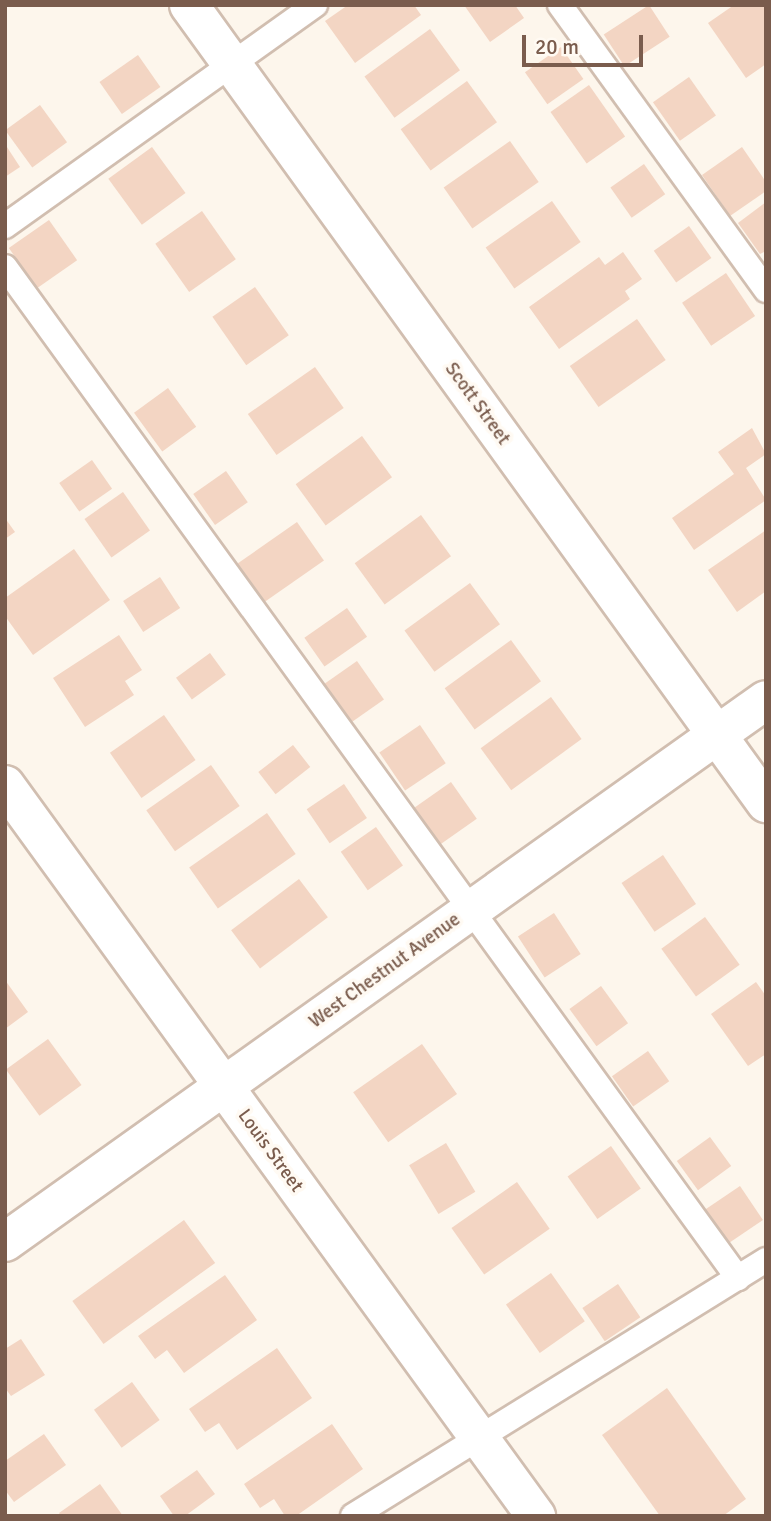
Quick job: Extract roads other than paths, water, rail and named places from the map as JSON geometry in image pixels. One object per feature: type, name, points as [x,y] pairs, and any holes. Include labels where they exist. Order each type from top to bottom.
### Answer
[{"type":"street","name":"Scott Street","points":[[188,5],[766,803]]},
{"type":"street","name":"West Chestnut Avenue","points":[[5,1242],[766,700]]},
{"type":"street","name":"Louis Street","points":[[5,785],[536,1516]]},
{"type":"lane","points":[[5,226],[315,5]]},
{"type":"lane","points":[[561,5],[766,290]]},
{"type":"lane","points":[[5,267],[738,1278]]},
{"type":"lane","points":[[353,1516],[766,1260]]}]
